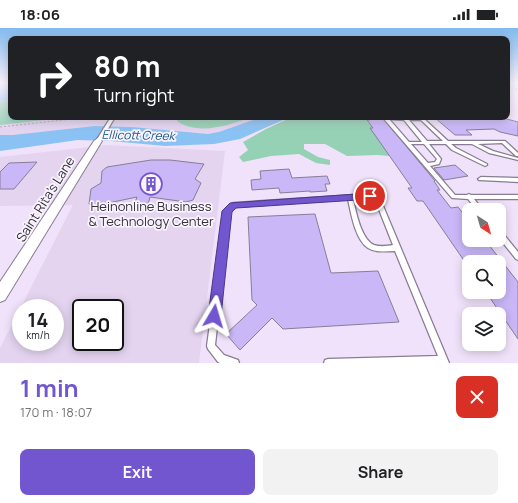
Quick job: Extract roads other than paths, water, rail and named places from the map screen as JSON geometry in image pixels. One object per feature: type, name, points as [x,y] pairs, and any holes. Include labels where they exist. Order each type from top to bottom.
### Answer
[{"type":"street","name":"Saint Rita's Lane","points":[[0,295],[98,141]]},
{"type":"lane","name":"Saint Rita's Lane","points":[[98,141],[111,120]]},
{"type":"lane","points":[[387,120],[454,197],[518,197]]},
{"type":"lane","points":[[407,120],[439,160],[437,163],[426,165]]},
{"type":"lane","points":[[422,120],[448,143],[467,157],[485,165]]},
{"type":"lane","points":[[473,142],[491,152],[518,159]]},
{"type":"lane","points":[[407,143],[503,142],[518,155]]},
{"type":"lane","points":[[481,180],[518,180]]},
{"type":"lane","points":[[235,363],[221,359],[211,346],[227,211],[233,205],[370,196],[378,201],[444,362],[328,363]]},
{"type":"lane","points":[[469,196],[474,203]]},
{"type":"lane","points":[[350,198],[362,238],[367,245],[375,248],[398,248]]},
{"type":"lane","points":[[506,242],[518,257]]},
{"type":"water","points":[[0,99],[8,99],[8,100],[0,101]]},
{"type":"water","name":"Ellicott Creek","points":[[253,120],[283,120],[240,139],[214,144],[165,146],[111,141],[78,140],[0,151],[0,135],[13,135],[95,126],[132,127],[208,134],[219,132]]},
{"type":"place","name":"Heinonline Business & Technology Center","points":[[151,184]]}]
